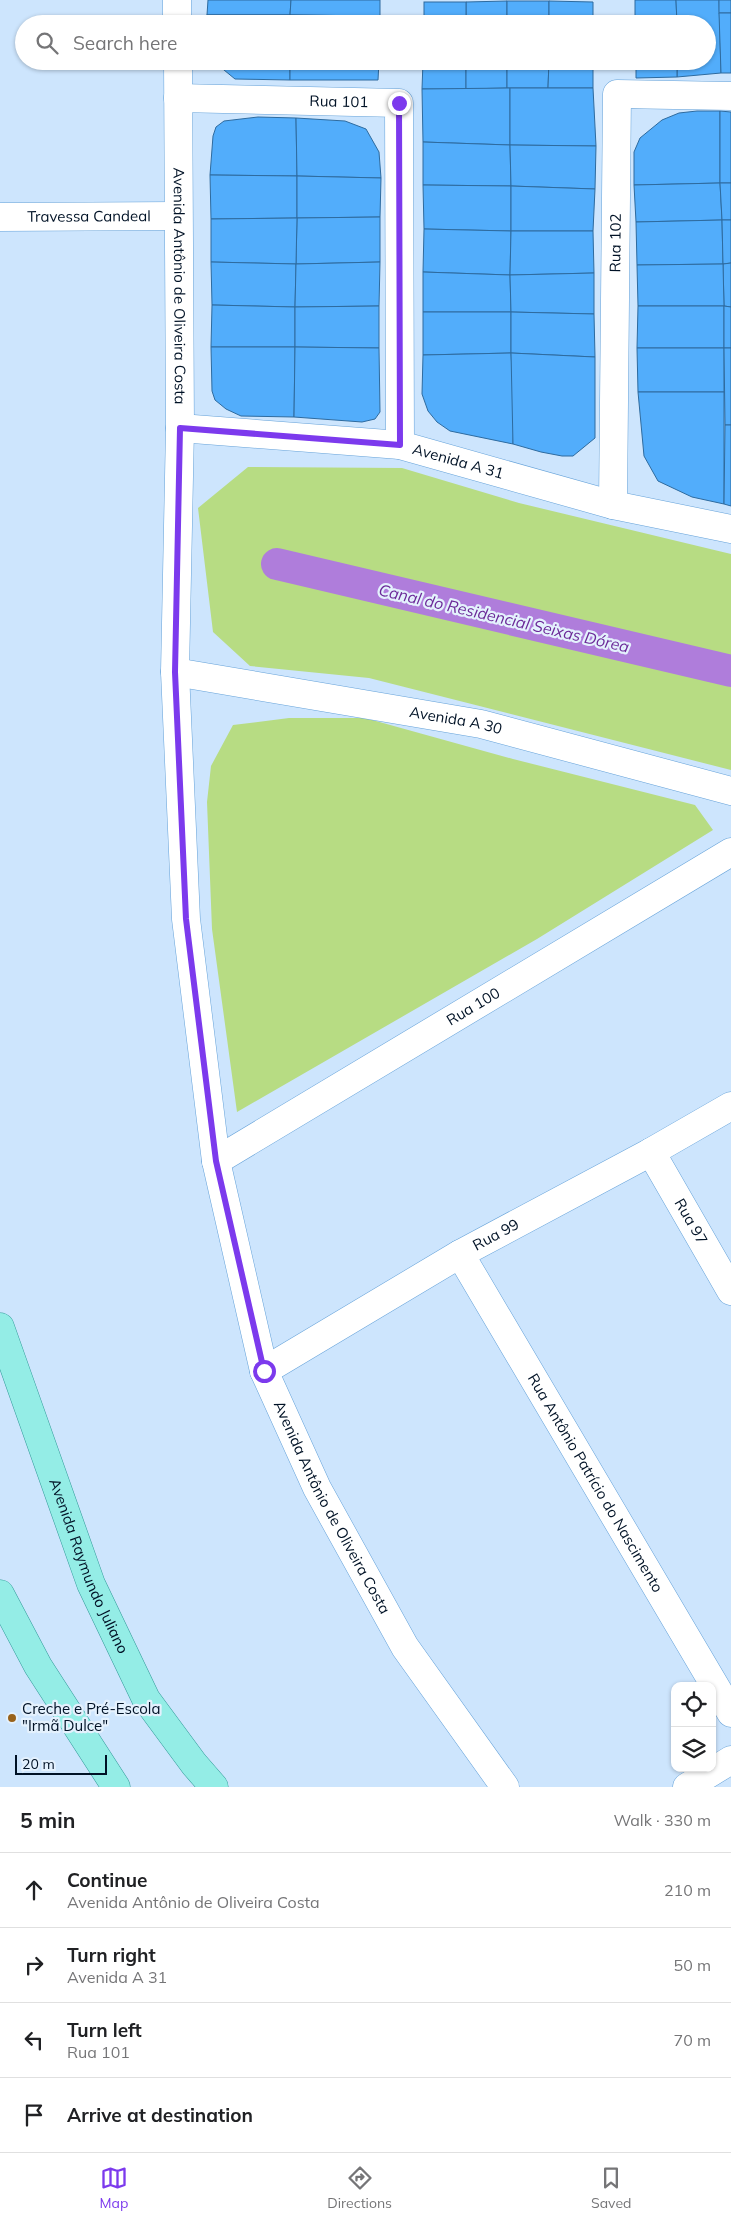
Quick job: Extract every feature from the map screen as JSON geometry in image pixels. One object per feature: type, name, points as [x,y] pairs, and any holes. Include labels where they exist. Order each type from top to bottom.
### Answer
[{"type":"main road","name":"Avenida Raymundo Juliano","points":[[0,1327],[91,1584],[146,1699],[194,1764],[214,1787]]},
{"type":"main road","points":[[0,1594],[38,1666],[116,1787]]},
{"type":"street","points":[[177,0],[178,15]]},
{"type":"street","name":"Avenida Antônio de Oliveira Costa","points":[[178,70],[180,428],[175,672],[186,919],[216,1161],[264,1371],[317,1488],[405,1647],[505,1787]]},
{"type":"street","name":"Rua 102","points":[[613,505],[617,94],[731,96]]},
{"type":"street","name":"Rua 101","points":[[178,98],[399,103],[400,445]]},
{"type":"street","name":"Travessa Candeal","points":[[0,217],[178,216]]},
{"type":"street","name":"Avenida A 31","points":[[180,428],[400,445],[613,505],[731,530]]},
{"type":"street","name":"Avenida A 30","points":[[175,672],[481,724],[731,791]]},
{"type":"street","name":"Rua 100","points":[[216,1161],[731,852]]},
{"type":"street","name":"Rua 99","points":[[264,1371],[460,1254],[651,1152],[731,1106]]},
{"type":"street","name":"Rua 97","points":[[651,1152],[731,1291]]},
{"type":"street","name":"Rua Antônio Patrício do Nascimento","points":[[460,1254],[731,1713]]},
{"type":"street","points":[[687,1787],[731,1760]]},
{"type":"green space","points":[[248,467],[402,468],[519,503],[731,554],[731,770],[369,678],[250,666],[213,632],[198,508]]},
{"type":"green space","points":[[289,718],[365,718],[513,759],[695,805],[713,830],[537,939],[237,1112],[212,929],[207,802],[211,766],[233,725]]},
{"type":"building","points":[[208,0],[291,0],[290,15],[207,15]]},
{"type":"building","points":[[291,0],[380,0],[380,15],[290,15]]},
{"type":"building","points":[[635,0],[676,0],[677,15],[635,15]]},
{"type":"building","points":[[676,0],[719,0],[721,73],[677,77],[677,70],[716,70],[716,15],[677,15]]},
{"type":"building","points":[[719,0],[731,0],[731,13],[719,13]]},
{"type":"building","points":[[507,1],[507,15],[466,15],[466,2]]},
{"type":"building","points":[[507,1],[549,1],[549,15],[507,15]]},
{"type":"building","points":[[549,1],[593,2],[593,15],[549,15]]},
{"type":"building","points":[[424,2],[466,2],[466,15],[424,15]]},
{"type":"building","points":[[719,13],[731,13],[731,73],[721,73]]},
{"type":"building","points":[[224,70],[290,70],[290,80],[235,79]]},
{"type":"building","points":[[290,70],[379,70],[378,80],[290,80]]},
{"type":"building","points":[[423,70],[466,70],[466,89],[422,89]]},
{"type":"building","points":[[466,70],[507,70],[507,88],[466,89]]},
{"type":"building","points":[[507,70],[549,70],[548,88],[507,88]]},
{"type":"building","points":[[549,70],[593,70],[593,88],[548,88]]},
{"type":"building","points":[[636,70],[677,70],[677,77],[636,78]]},
{"type":"building","points":[[510,88],[510,145],[423,142],[422,89]]},
{"type":"building","points":[[510,88],[593,88],[596,146],[510,145]]},
{"type":"building","points":[[720,111],[720,183],[634,185],[634,152],[640,138],[662,120],[679,113]]},
{"type":"building","points":[[720,111],[731,112],[731,183],[720,183]]},
{"type":"building","points":[[258,117],[296,118],[297,176],[210,175],[213,136],[216,127],[224,121]]},
{"type":"building","points":[[296,118],[345,121],[366,129],[379,152],[381,178],[297,176]]},
{"type":"building","points":[[423,142],[510,145],[511,186],[423,185]]},
{"type":"building","points":[[510,145],[596,146],[595,189],[511,186]]},
{"type":"building","points":[[210,175],[297,176],[297,218],[211,219]]},
{"type":"building","points":[[297,176],[381,178],[380,217],[297,218]]},
{"type":"building","points":[[720,183],[722,220],[636,222],[634,185]]},
{"type":"building","points":[[720,183],[731,183],[731,220],[722,220]]},
{"type":"building","points":[[423,185],[511,186],[511,231],[424,229]]},
{"type":"building","points":[[511,186],[595,189],[593,231],[511,231]]},
{"type":"building","points":[[380,217],[380,262],[296,264],[297,218]]},
{"type":"building","points":[[297,218],[296,264],[211,262],[211,219]]},
{"type":"building","points":[[722,220],[723,264],[637,265],[636,222]]},
{"type":"building","points":[[722,220],[731,220],[731,263],[723,264]]},
{"type":"building","points":[[424,229],[511,231],[510,275],[423,272]]},
{"type":"building","points":[[511,231],[593,231],[594,273],[510,275]]},
{"type":"building","points":[[211,262],[296,264],[295,307],[212,305]]},
{"type":"building","points":[[380,262],[379,306],[295,307],[296,264]]},
{"type":"building","points":[[731,263],[731,307],[724,306],[723,264]]},
{"type":"building","points":[[723,264],[724,306],[638,306],[637,265]]},
{"type":"building","points":[[423,272],[510,275],[511,312],[423,312]]},
{"type":"building","points":[[594,273],[594,314],[511,312],[510,275]]},
{"type":"building","points":[[212,305],[295,307],[295,347],[211,347]]},
{"type":"building","points":[[379,306],[379,348],[295,347],[295,307]]},
{"type":"building","points":[[638,306],[724,306],[724,348],[637,348]]},
{"type":"building","points":[[724,306],[731,307],[731,348],[724,348]]},
{"type":"building","points":[[423,312],[511,312],[511,353],[423,355]]},
{"type":"building","points":[[511,312],[594,314],[595,357],[511,353]]},
{"type":"building","points":[[211,347],[295,347],[294,417],[241,416],[226,409],[215,400],[212,391]]},
{"type":"building","points":[[295,347],[379,348],[380,412],[375,419],[362,422],[294,417]]},
{"type":"building","points":[[637,348],[724,348],[724,392],[638,392]]},
{"type":"building","points":[[724,348],[731,348],[731,425],[725,425]]},
{"type":"building","points":[[511,353],[514,406],[513,444],[450,431],[437,422],[428,411],[422,394],[423,355]]},
{"type":"building","points":[[511,353],[595,357],[595,438],[573,456],[541,452],[513,444]]},
{"type":"building","points":[[638,392],[724,392],[724,504],[692,497],[658,481],[644,456]]},
{"type":"building","points":[[725,425],[731,425],[731,506],[724,504]]},
{"type":"waterway","name":"Canal do Residencial Seixas Dórea","points":[[277,564],[731,671]]},
{"type":"place","name":"Creche e Pré-Escola \"Irmã Dulce\"","points":[[12,1718]]},
{"type":"route","points":[[264,1371],[216,1161],[186,919],[175,672],[180,428],[400,445],[399,103]]}]
